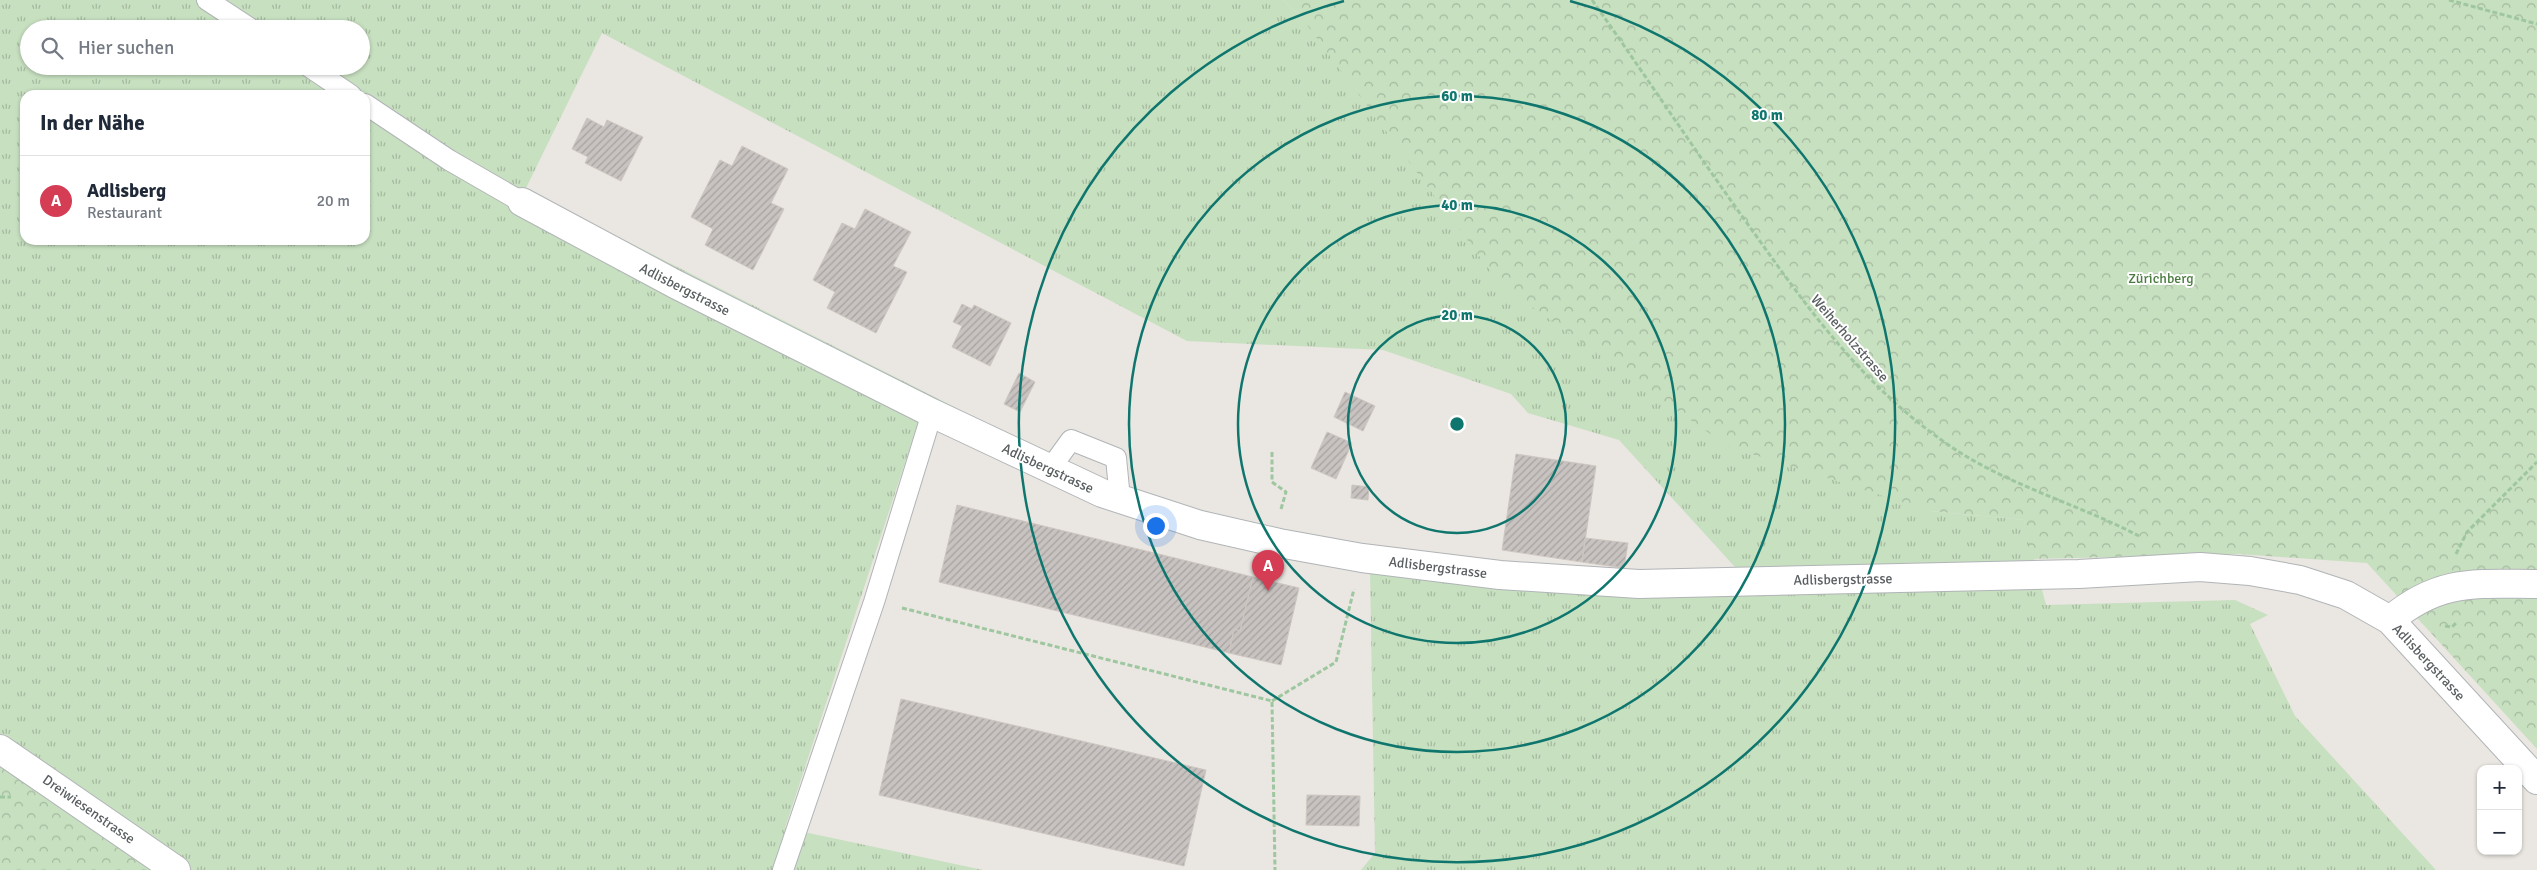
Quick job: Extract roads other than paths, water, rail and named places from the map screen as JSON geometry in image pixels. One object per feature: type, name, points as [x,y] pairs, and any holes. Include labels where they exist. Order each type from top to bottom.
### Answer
[{"type":"street","name":"Adlisbergstrasse","points":[[522,202],[700,296],[932,413],[1102,493],[1200,524],[1272,541],[1362,558],[1500,575],[1639,584],[2079,574],[2200,567],[2250,571],[2300,580],[2346,595],[2390,620],[2537,780]]},
{"type":"street","points":[[2390,620],[2409,604],[2438,590],[2467,584],[2537,584]]},
{"type":"street","name":"Dreiwiesenstrasse","points":[[0,749],[176,870]]},
{"type":"lane","points":[[207,0],[237,20]]},
{"type":"lane","points":[[321,75],[344,90]]},
{"type":"lane","name":"Adlisbergstrasse","points":[[370,107],[449,160],[522,202]]},
{"type":"lane","points":[[783,870],[874,602],[932,413]]},
{"type":"lane","points":[[1050,468],[1071,440],[1116,458],[1120,499]]},
{"type":"place","name":"Adlisberg","points":[[1268,591]]},
{"type":"park label","name":"Zürichberg","points":[[2161,278]]}]
